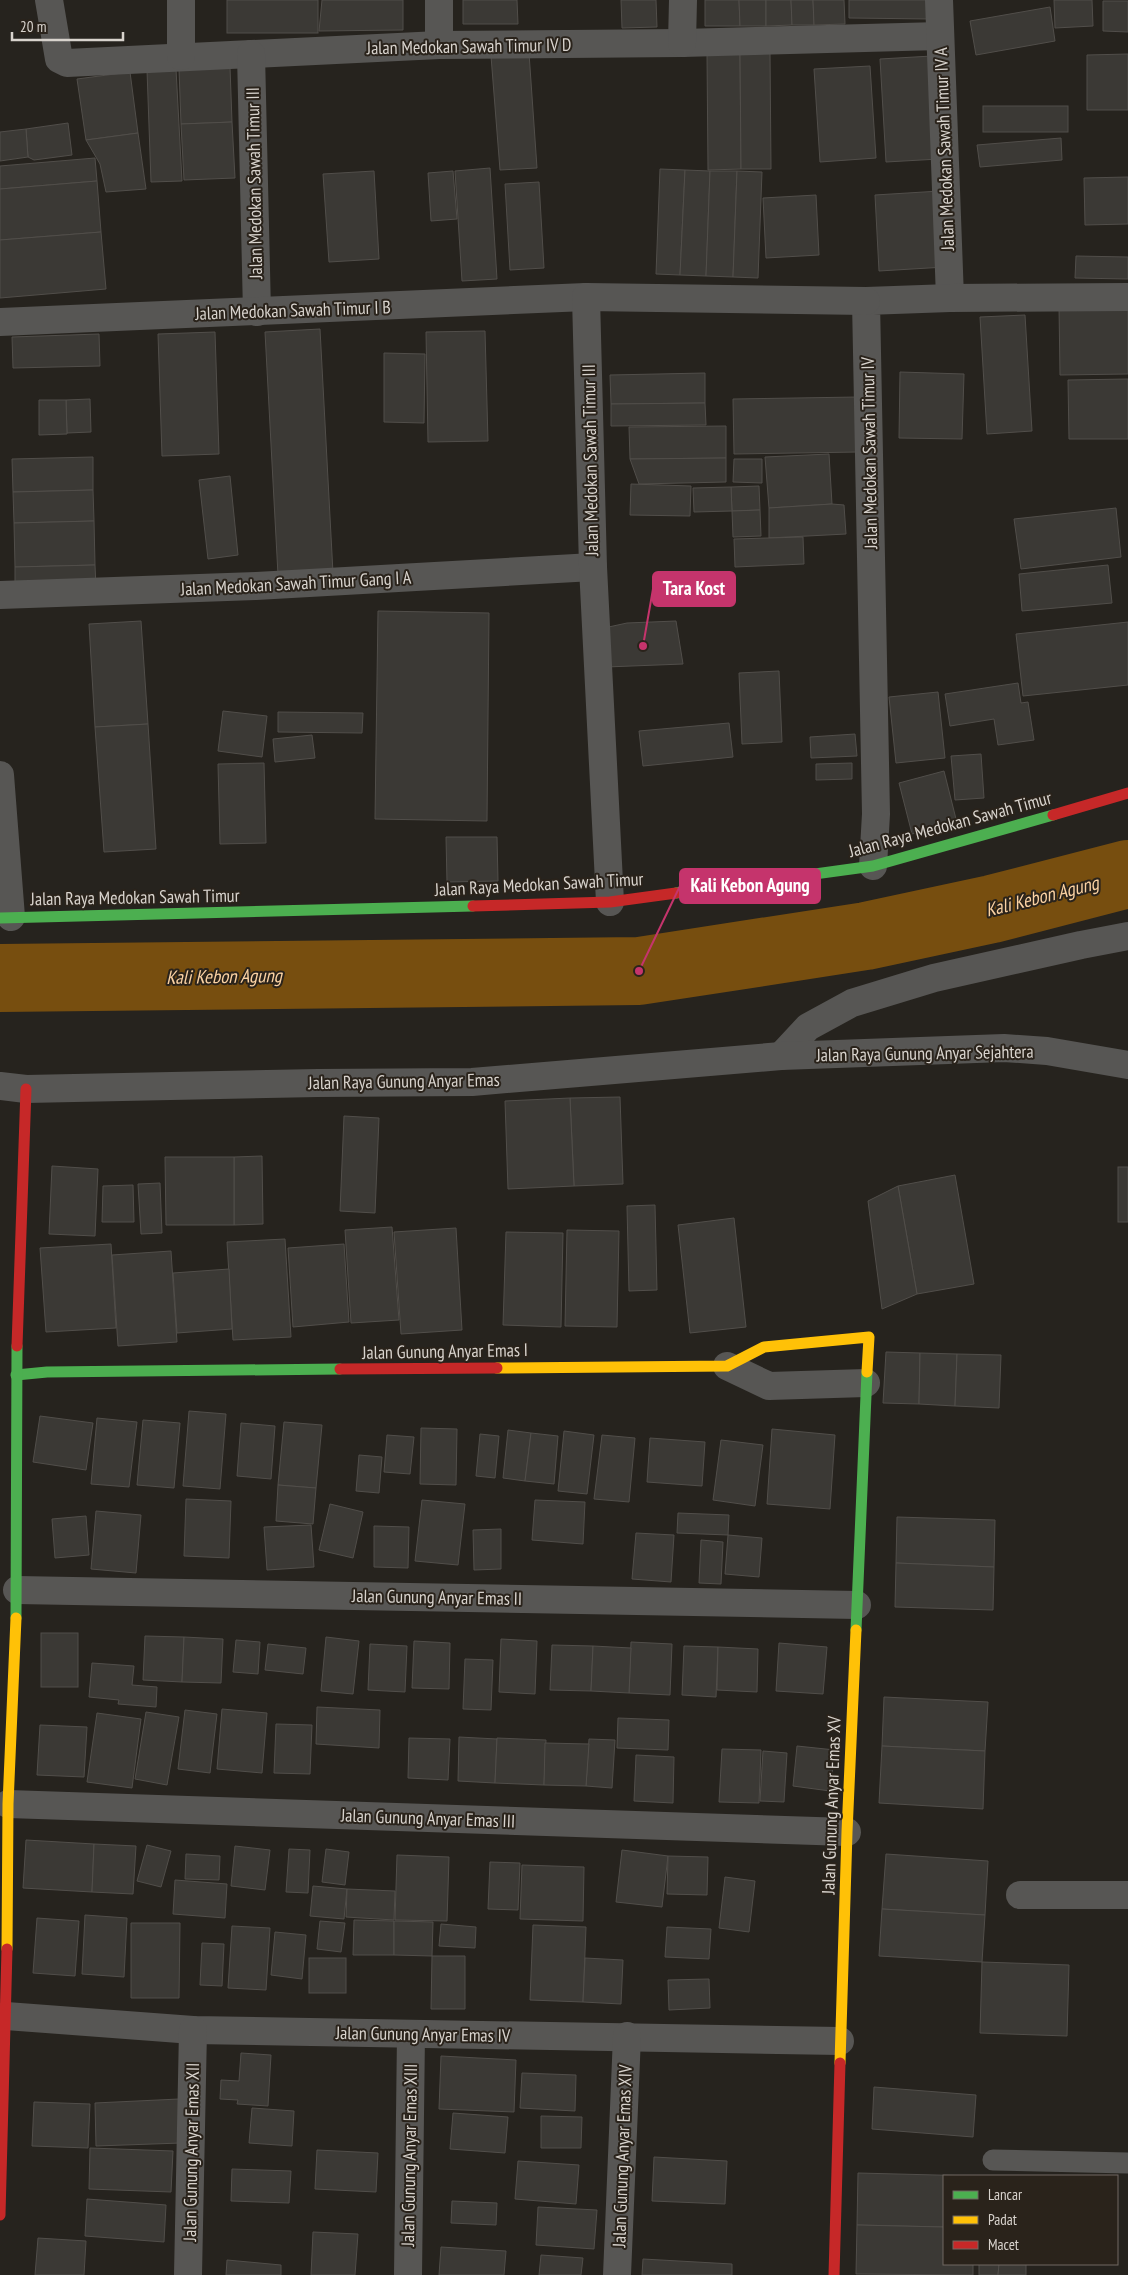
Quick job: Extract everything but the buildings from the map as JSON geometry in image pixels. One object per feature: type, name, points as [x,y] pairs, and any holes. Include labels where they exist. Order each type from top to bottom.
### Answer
[{"type":"street","name":"Jalan Medokan Sawah Timur IV D","points":[[49,0],[59,59],[67,63],[439,45],[940,36]]},
{"type":"street","points":[[181,0],[181,56]]},
{"type":"street","points":[[439,0],[439,45]]},
{"type":"street","points":[[682,0],[682,42]]},
{"type":"street","name":"Jalan Medokan Sawah Timur IV A","points":[[938,0],[950,298]]},
{"type":"street","name":"Jalan Medokan Sawah Timur III","points":[[250,54],[257,312]]},
{"type":"street","points":[[586,297],[866,301],[950,298],[1128,297]]},
{"type":"street","name":"Jalan Medokan Sawah Timur III","points":[[586,297],[593,567],[610,902]]},
{"type":"street","name":"Jalan Medokan Sawah Timur I B","points":[[0,322],[586,297]]},
{"type":"street","name":"Jalan Medokan Sawah Timur IV","points":[[866,301],[876,823],[873,866]]},
{"type":"street","name":"Jalan Medokan Sawah Timur Gang I A","points":[[0,595],[256,586],[593,567]]},
{"type":"street","points":[[0,775],[5,917]]},
{"type":"street","name":"Jalan Raya Medokan Sawah Timur","points":[[5,917],[610,902],[873,866],[1128,793]]},
{"type":"street","points":[[781,1056],[808,1027],[852,1003],[934,978],[1128,936]]},
{"type":"street","name":"Jalan Raya Gunung Anyar Sejahtera","points":[[781,1056],[1004,1048],[1047,1051],[1128,1065]]},
{"type":"street","name":"Jalan Raya Gunung Anyar Emas","points":[[13,1088],[472,1082],[781,1056]]},
{"type":"street","points":[[0,2215],[1,2120],[6,2016],[4,1944],[17,1590],[13,1088]]},
{"type":"street","name":"Jalan Gunung Anyar Emas I","points":[[16,1375],[47,1372],[726,1366],[764,1346],[869,1338]]},
{"type":"street","name":"Jalan Gunung Anyar Emas XV","points":[[834,2275],[847,1832],[869,1338]]},
{"type":"street","points":[[726,1366],[769,1386],[866,1383]]},
{"type":"street","name":"Jalan Gunung Anyar Emas II","points":[[17,1590],[857,1605]]},
{"type":"street","name":"Jalan Gunung Anyar Emas III","points":[[8,1804],[847,1832]]},
{"type":"street","points":[[1020,1896],[1128,1895]]},
{"type":"street","name":"Jalan Gunung Anyar Emas IV","points":[[6,2016],[193,2030],[840,2041]]},
{"type":"street","name":"Jalan Gunung Anyar Emas XII","points":[[188,2275],[193,2030]]},
{"type":"street","name":"Jalan Gunung Anyar Emas XIII","points":[[408,2275],[411,2034]]},
{"type":"street","name":"Jalan Gunung Anyar Emas XIV","points":[[617,2275],[627,2036]]},
{"type":"lane","points":[[992,2160],[1128,2163]]},
{"type":"waterway","name":"Kali Kebon Agung","points":[[0,978],[639,971],[866,936],[992,909],[1128,874]]},
{"type":"traffic: fast","points":[[676,893],[873,866],[1053,815]]},
{"type":"traffic: fast","points":[[0,918],[473,906]]},
{"type":"traffic: fast","points":[[16,1618],[17,1346]]},
{"type":"traffic: fast","points":[[16,1375],[47,1372],[340,1369]]},
{"type":"traffic: fast","points":[[856,1630],[867,1372]]},
{"type":"traffic: slow","points":[[497,1368],[727,1366],[764,1347],[869,1337],[867,1372]]},
{"type":"traffic: slow","points":[[7,1949],[8,1804],[16,1618]]},
{"type":"traffic: slow","points":[[840,2063],[847,1832],[856,1630]]},
{"type":"traffic: jam","points":[[1053,815],[1128,793]]},
{"type":"traffic: jam","points":[[473,906],[610,902],[676,893]]},
{"type":"traffic: jam","points":[[17,1346],[26,1089]]},
{"type":"traffic: jam","points":[[340,1369],[497,1368]]},
{"type":"traffic: jam","points":[[0,2215],[7,1949]]},
{"type":"traffic: jam","points":[[834,2275],[840,2063]]},
{"type":"place","name":"Tara Kost","points":[[643,646]]},
{"type":"place","name":"Kali Kebon Agung","points":[[639,971]]}]
